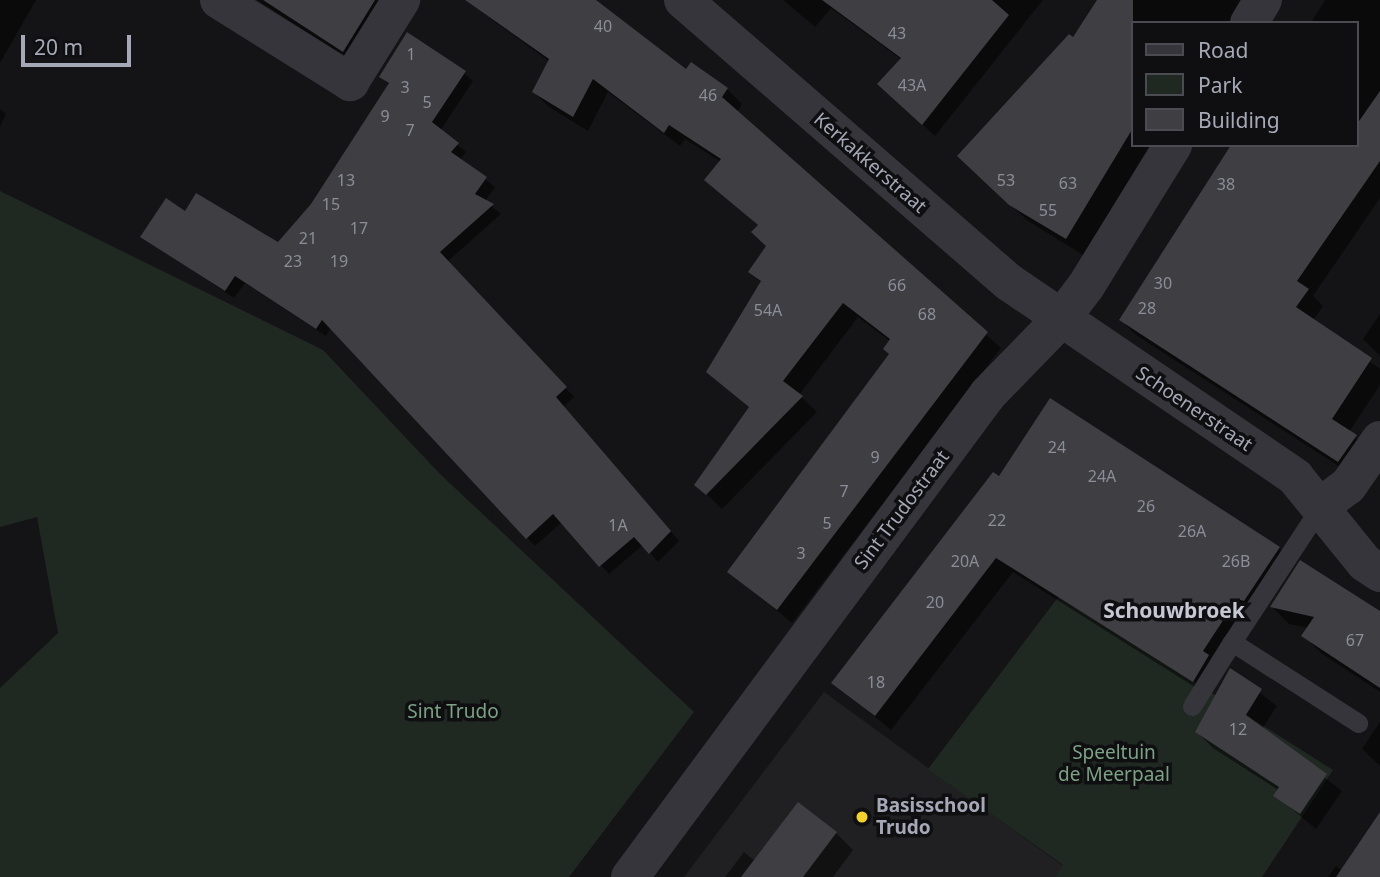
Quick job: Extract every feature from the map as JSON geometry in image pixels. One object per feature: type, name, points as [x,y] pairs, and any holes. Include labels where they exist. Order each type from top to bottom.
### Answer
[{"type":"street","points":[[219,0],[349,82],[401,0]]},
{"type":"street","name":"Kerkakkerstraat","points":[[683,0],[1010,283],[1061,319]]},
{"type":"street","points":[[1250,21],[1263,0]]},
{"type":"street","name":"Sint Trudostraat","points":[[630,877],[988,394],[1061,319],[1172,147]]},
{"type":"street","name":"Schoenerstraat","points":[[1061,319],[1294,477],[1321,506],[1365,563],[1380,573]]},
{"type":"street","points":[[1321,506],[1348,486],[1380,440]]},
{"type":"lane","points":[[1192,706],[1321,506]]},
{"type":"lane","points":[[1232,642],[1358,723]]},
{"type":"shaded area","name":"Basisschool Trudo","points":[[824,692],[1063,866],[1055,877],[684,877]]},
{"type":"green space","name":"Sint Trudo","points":[[0,191],[323,350],[440,474],[694,712],[569,877],[0,877],[0,688],[58,633],[37,517],[0,527]]},
{"type":"green space","name":"Speeltuin de Meerpaal","points":[[1059,596],[1333,770],[1262,877],[1055,877],[1063,865],[928,769]]},
{"type":"building","points":[[263,0],[375,0],[343,52]]},
{"type":"building","points":[[465,0],[596,0],[686,69],[691,62],[728,88],[722,97],[988,332],[777,610],[727,572],[889,354],[883,349],[890,339],[843,303],[783,381],[803,396],[706,495],[694,485],[749,407],[706,372],[761,281],[748,272],[766,246],[751,232],[758,225],[704,180],[721,159],[669,125],[664,133],[593,79],[573,117],[532,92],[549,59]]},
{"type":"building","points":[[822,0],[992,0],[1009,15],[922,125],[877,84],[901,58]]},
{"type":"building","points":[[1097,0],[1133,0],[1132,130],[1066,239],[1009,205],[957,156],[1069,34],[1073,37]]},
{"type":"building","points":[[407,32],[466,71],[432,122],[459,143],[451,152],[487,177],[475,194],[494,204],[440,252],[567,387],[556,397],[671,531],[649,554],[634,537],[599,567],[553,514],[526,539],[322,320],[316,329],[235,276],[225,291],[140,237],[166,198],[185,211],[196,193],[278,242],[311,204],[389,83],[379,77]]},
{"type":"building","points":[[1380,91],[1380,161],[1297,281],[1309,289],[1296,307],[1372,358],[1332,419],[1357,435],[1338,462],[1119,320],[1230,147],[1359,147],[1359,121]]},
{"type":"building","points":[[1050,398],[1280,547],[1244,601],[1237,599],[1203,651],[1209,655],[1193,682],[996,558],[875,716],[831,683],[993,472],[999,476]]},
{"type":"building","points":[[1300,560],[1380,611],[1380,688],[1301,636],[1314,617],[1270,607]]},
{"type":"building","points":[[1230,668],[1262,689],[1246,715],[1327,774],[1300,814],[1273,796],[1279,787],[1195,732]]},
{"type":"building","points":[[798,802],[837,832],[803,877],[741,877]]},
{"type":"building","points":[[1380,812],[1380,877],[1336,877]]},
{"type":"place","name":"Basisschool Trudo","points":[[862,817]]},
{"type":"district","name":"Schouwbroek","points":[[1174,610]]}]
